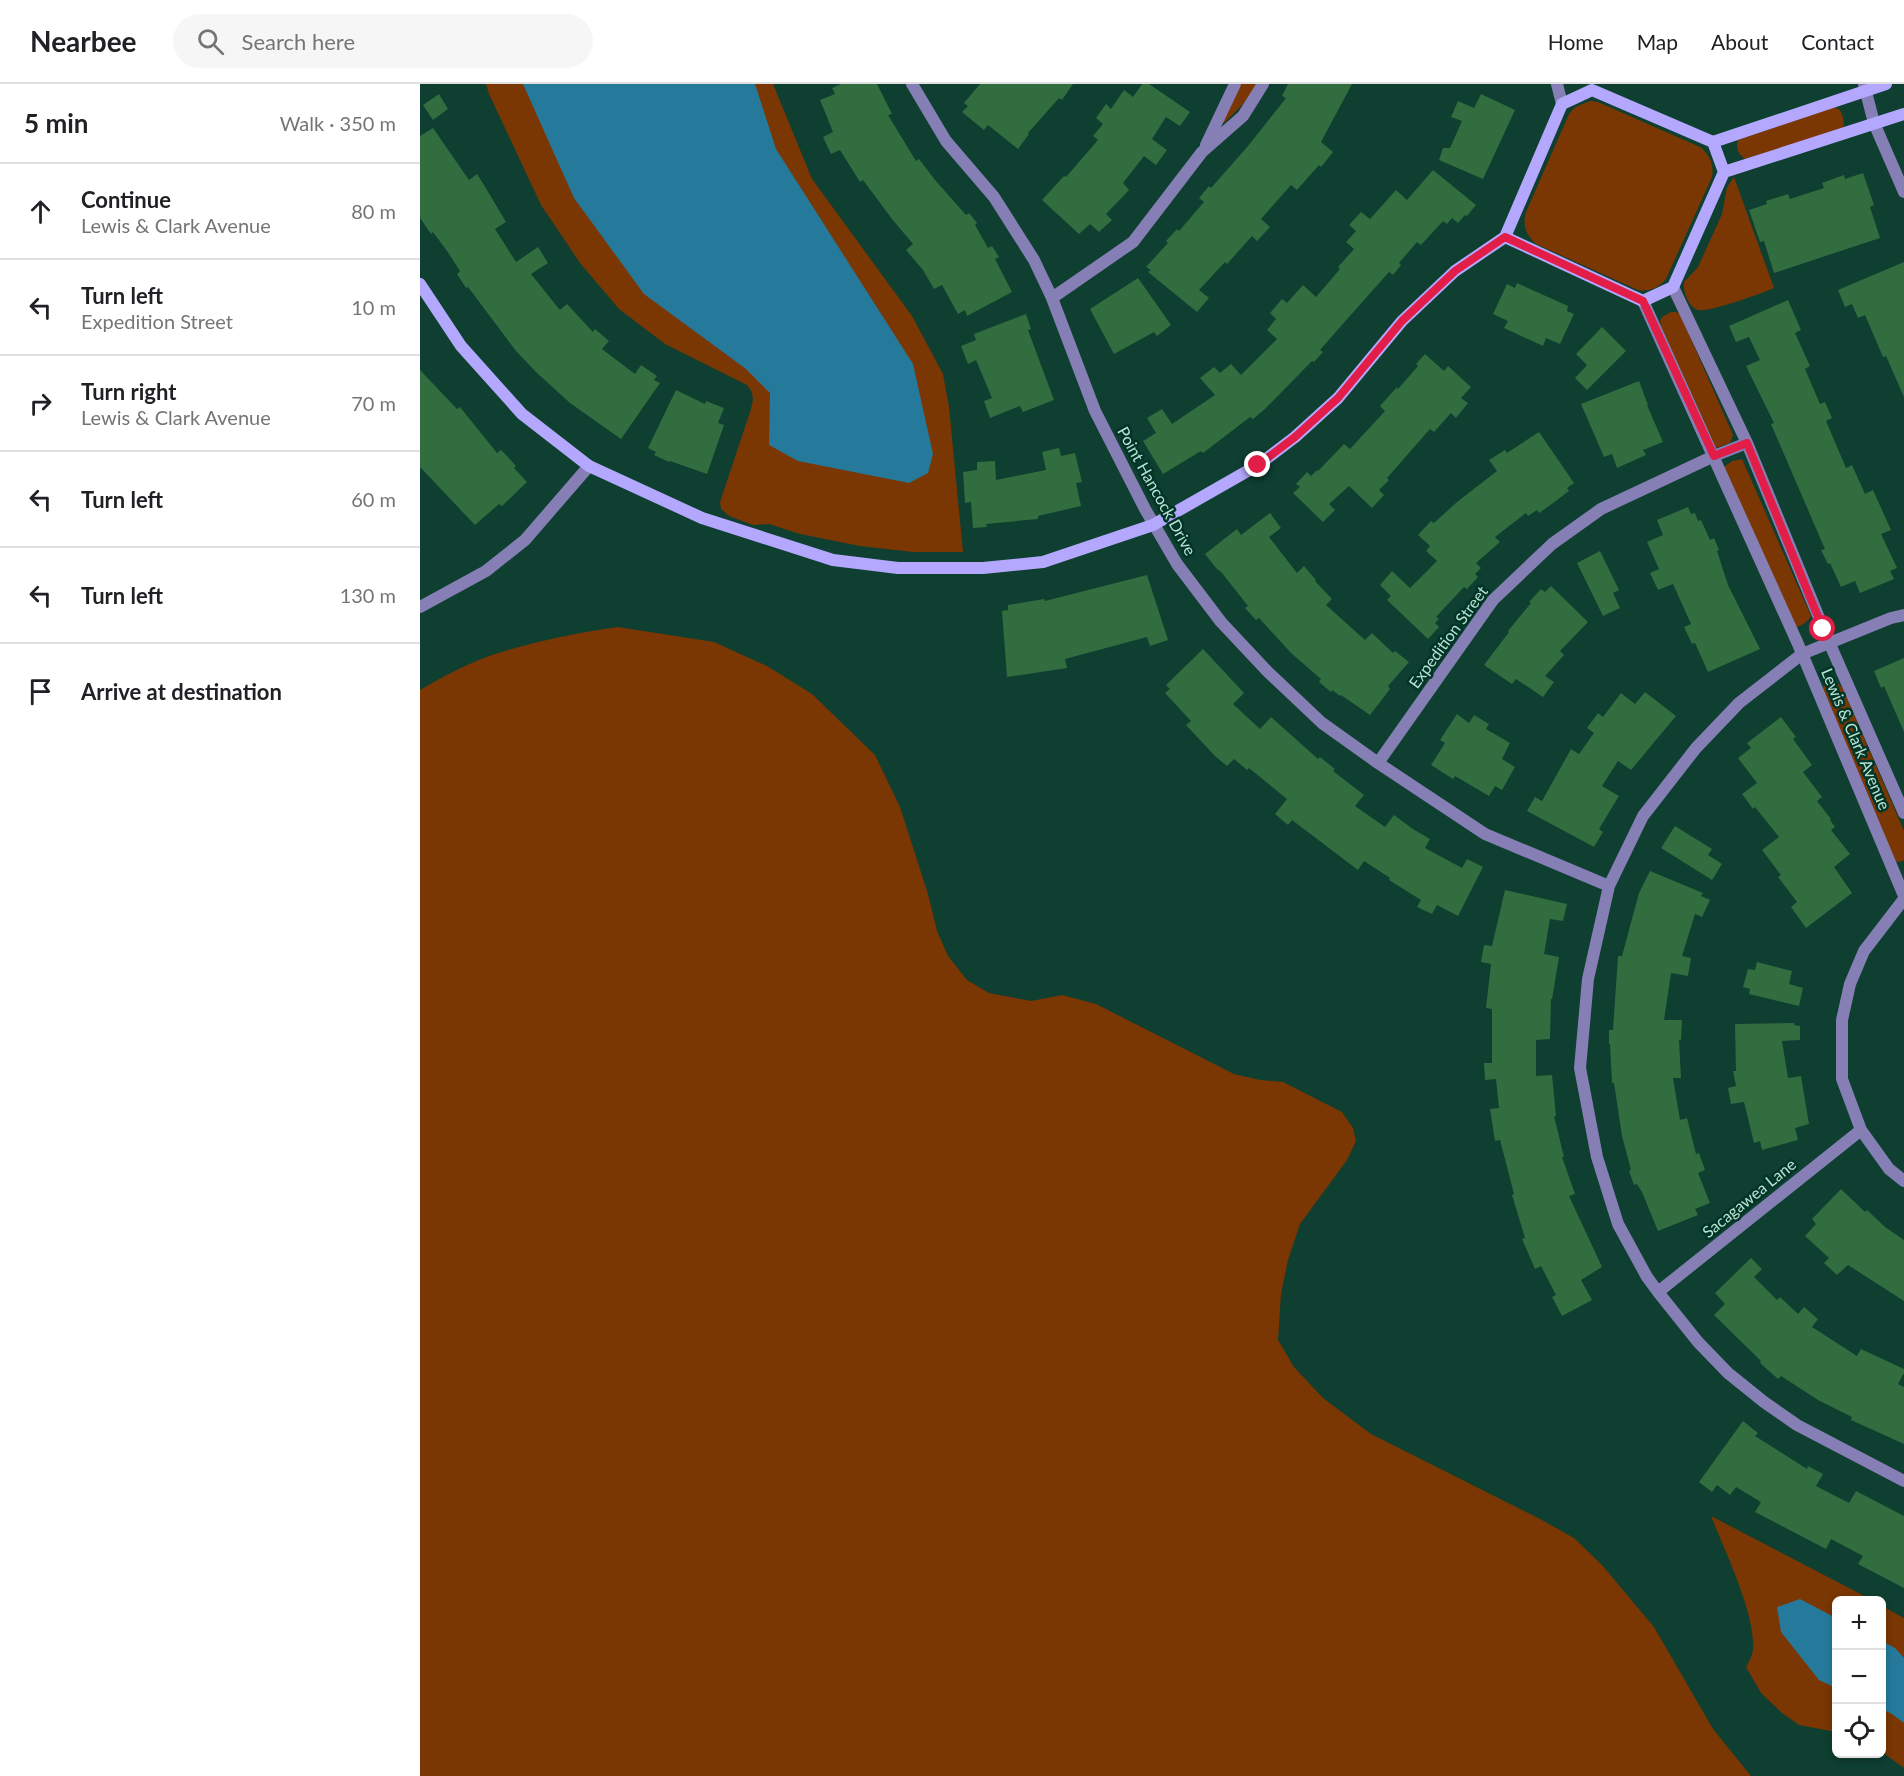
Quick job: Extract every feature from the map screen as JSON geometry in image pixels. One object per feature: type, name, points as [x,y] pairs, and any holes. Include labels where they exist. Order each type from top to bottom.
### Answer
[{"type":"street","points":[[1202,152],[1235,84]]},
{"type":"street","points":[[1052,298],[1133,242],[1202,152],[1243,116],[1263,84]]},
{"type":"street","points":[[420,284],[461,346],[522,414],[589,466],[713,522],[833,560],[898,568],[983,568],[1043,562],[1153,525],[1258,465],[1295,437],[1338,398],[1402,321],[1455,271],[1505,237],[1562,104],[1557,84]]},
{"type":"street","points":[[1562,104],[1592,87],[1713,142],[1865,87],[1886,84]]},
{"type":"street","name":"Point Hancock Drive","points":[[914,85],[946,141],[994,197],[1034,260],[1052,298],[1095,411],[1153,525],[1177,564],[1221,622],[1267,671],[1322,723],[1378,763],[1485,834],[1609,886]]},
{"type":"street","points":[[1865,87],[1874,123],[1904,192]]},
{"type":"street","points":[[1724,172],[1904,114]]},
{"type":"street","points":[[1505,237],[1643,301],[1673,287],[1724,172],[1713,142]]},
{"type":"street","name":"Lewis & Clark Avenue","points":[[1673,287],[1747,443],[1829,642],[1904,813]]},
{"type":"street","name":"Lewis & Clark Avenue","points":[[1643,301],[1802,654],[1904,897]]},
{"type":"street","name":"Expedition Street","points":[[1378,763],[1493,600],[1552,544],[1601,509],[1747,443]]},
{"type":"street","points":[[420,608],[486,571],[525,540],[589,466]]},
{"type":"street","points":[[1904,615],[1891,618],[1802,654],[1739,703],[1696,748],[1643,816],[1609,886],[1588,979],[1580,1068],[1597,1157],[1618,1224],[1647,1277],[1658,1292],[1698,1342],[1728,1373],[1764,1402],[1797,1425],[1904,1481]]},
{"type":"street","points":[[1904,897],[1864,951],[1850,984],[1842,1020],[1842,1079],[1861,1130],[1889,1169],[1904,1181]]},
{"type":"street","name":"Sacagawea Lane","points":[[1658,1292],[1861,1130]]},
{"type":"shaded area","points":[[486,84],[773,84],[812,179],[912,316],[943,374],[949,407],[963,552],[913,552],[860,546],[800,534],[769,524],[753,525],[729,516],[721,509],[720,502],[751,409],[752,392],[747,385],[665,344],[619,309],[580,263],[541,205]]},
{"type":"shaded area","points":[[1239,84],[1257,84],[1244,103],[1224,123],[1223,122]]},
{"type":"shaded area","points":[[1590,101],[1598,102],[1700,147],[1712,164],[1712,177],[1666,279],[1650,290],[1638,290],[1536,244],[1526,230],[1524,221],[1526,212],[1569,114],[1575,107]]},
{"type":"shaded area","points":[[1834,107],[1840,110],[1842,115],[1844,122],[1842,129],[1745,159],[1738,151],[1738,140]]},
{"type":"shaded area","points":[[1734,177],[1774,288],[1723,306],[1698,310],[1691,306],[1687,298],[1684,282],[1698,267],[1722,214],[1727,187]]},
{"type":"shaded area","points":[[1671,312],[1680,314],[1733,435],[1730,443],[1716,448],[1713,445],[1661,327],[1662,317]]},
{"type":"shaded area","points":[[1742,459],[1811,616],[1795,628],[1724,467],[1732,461]]},
{"type":"shaded area","points":[[618,627],[714,642],[767,666],[812,694],[875,755],[900,807],[928,894],[937,931],[948,956],[967,980],[989,993],[1031,1001],[1062,995],[1096,1004],[1234,1074],[1283,1082],[1342,1112],[1353,1128],[1356,1141],[1347,1160],[1300,1224],[1288,1260],[1281,1294],[1278,1340],[1294,1367],[1323,1398],[1371,1434],[1574,1538],[1602,1565],[1654,1627],[1713,1729],[1751,1776],[420,1776],[420,690],[456,670],[495,654],[556,638]]},
{"type":"shaded area","points":[[1835,682],[1842,687],[1904,831],[1904,860],[1900,862],[1894,861],[1820,690],[1825,685]]},
{"type":"shaded area","points":[[1711,1516],[1864,1596],[1832,1596],[1832,1731],[1799,1725],[1761,1693],[1746,1667],[1753,1650],[1753,1636],[1750,1619]]},
{"type":"shaded area","points":[[1886,1608],[1904,1618],[1904,1768],[1886,1755]]},
{"type":"water","points":[[523,84],[755,84],[776,149],[913,364],[933,454],[928,473],[909,483],[798,461],[769,445],[770,393],[746,369],[644,294],[574,198]]},
{"type":"water","points":[[1800,1599],[1832,1616],[1832,1686],[1819,1680],[1781,1632],[1777,1607]]},
{"type":"water","points":[[1886,1643],[1895,1648],[1904,1658],[1904,1723],[1886,1711]]},
{"type":"building","points":[[841,84],[877,84],[892,114],[888,115],[916,161],[919,159],[966,215],[969,213],[977,223],[975,225],[988,248],[992,246],[999,257],[995,259],[1012,292],[967,316],[965,310],[958,314],[942,285],[934,289],[923,270],[906,250],[913,244],[863,180],[860,182],[840,150],[831,154],[823,137],[833,132],[820,100],[835,94],[832,88]]},
{"type":"building","points":[[980,84],[1073,84],[1062,100],[1059,98],[1028,133],[1018,149],[988,125],[984,130],[962,112],[968,106],[964,103]]},
{"type":"building","points":[[1142,84],[1149,84],[1190,112],[1180,126],[1166,117],[1152,139],[1167,150],[1156,165],[1144,156],[1123,183],[1129,190],[1106,214],[1112,220],[1099,232],[1090,224],[1079,234],[1042,200],[1064,176],[1066,177],[1098,140],[1093,136],[1103,124],[1096,118],[1106,104],[1111,109],[1124,90],[1133,97]]},
{"type":"building","points":[[1288,84],[1352,84],[1321,142],[1333,152],[1297,190],[1291,185],[1261,219],[1270,227],[1257,241],[1252,236],[1199,290],[1209,298],[1197,312],[1148,272],[1151,270],[1146,267],[1168,243],[1166,241],[1177,229],[1179,231],[1204,202],[1199,198],[1209,186],[1211,188],[1248,146],[1286,98],[1282,96]]},
{"type":"building","points":[[439,94],[448,109],[433,120],[423,105]]},
{"type":"building","points":[[1481,94],[1515,110],[1483,179],[1439,160],[1443,148],[1450,148],[1462,121],[1451,117],[1458,101],[1474,108]]},
{"type":"building","points":[[433,128],[469,180],[477,174],[487,190],[506,222],[495,229],[516,262],[538,247],[548,263],[531,274],[560,310],[567,304],[593,332],[595,329],[609,341],[602,349],[635,374],[641,365],[657,376],[654,380],[660,383],[621,439],[570,403],[516,351],[468,287],[466,288],[457,274],[460,271],[447,251],[420,218],[420,136]]},
{"type":"building","points":[[1433,170],[1476,205],[1467,216],[1465,215],[1458,223],[1452,218],[1447,224],[1443,221],[1421,245],[1417,242],[1399,263],[1401,265],[1393,275],[1389,272],[1320,350],[1323,352],[1314,362],[1312,361],[1265,409],[1253,419],[1250,417],[1203,453],[1201,451],[1163,474],[1143,441],[1156,433],[1147,418],[1162,409],[1172,424],[1215,395],[1200,378],[1214,367],[1220,373],[1231,364],[1241,375],[1277,339],[1267,330],[1276,319],[1270,313],[1282,299],[1287,303],[1303,285],[1316,297],[1340,269],[1338,267],[1354,249],[1346,242],[1356,231],[1349,225],[1361,212],[1370,219],[1396,190],[1407,200]]},
{"type":"building","points":[[1863,173],[1874,205],[1870,207],[1880,238],[1774,273],[1764,241],[1760,242],[1749,210],[1767,204],[1766,201],[1788,194],[1790,199],[1824,188],[1822,183],[1844,175],[1845,179]]},
{"type":"building","points":[[1904,262],[1904,397],[1865,315],[1858,318],[1852,304],[1845,307],[1838,290]]},
{"type":"building","points":[[1138,278],[1171,325],[1157,336],[1154,332],[1114,354],[1090,309]]},
{"type":"building","points":[[1517,283],[1568,306],[1567,311],[1574,314],[1560,344],[1546,338],[1543,346],[1504,328],[1508,321],[1493,314],[1507,284],[1515,288]]},
{"type":"building","points":[[1788,300],[1801,330],[1795,333],[1810,366],[1805,369],[1820,404],[1825,402],[1832,418],[1826,421],[1846,468],[1852,465],[1865,494],[1873,490],[1891,530],[1881,534],[1897,568],[1890,571],[1894,579],[1860,593],[1855,581],[1841,587],[1821,550],[1825,549],[1771,424],[1774,423],[1746,366],[1760,360],[1749,337],[1736,342],[1729,326]]},
{"type":"building","points":[[1026,314],[1031,329],[1028,330],[1054,400],[1023,412],[1020,406],[990,418],[984,401],[992,398],[976,360],[968,364],[961,346],[976,340],[974,334]]},
{"type":"building","points":[[1602,327],[1626,351],[1587,390],[1575,378],[1587,365],[1576,354]]},
{"type":"building","points":[[1425,354],[1444,371],[1448,366],[1471,387],[1461,398],[1468,403],[1456,418],[1451,413],[1434,432],[1430,429],[1387,478],[1389,480],[1379,490],[1384,495],[1372,508],[1349,486],[1329,504],[1335,510],[1323,522],[1293,493],[1300,487],[1296,484],[1307,472],[1311,476],[1318,471],[1344,444],[1350,449],[1385,411],[1380,406],[1418,366],[1416,364]]},
{"type":"building","points":[[420,370],[457,409],[460,407],[497,453],[501,450],[507,456],[527,482],[502,506],[499,504],[475,525],[420,467]]},
{"type":"building","points":[[1639,381],[1663,442],[1643,450],[1646,455],[1617,468],[1612,454],[1604,457],[1581,404]]},
{"type":"building","points":[[676,390],[705,404],[706,401],[724,408],[718,423],[724,425],[707,474],[669,462],[654,455],[656,452],[648,448]]},
{"type":"building","points":[[1539,432],[1574,483],[1567,488],[1569,491],[1539,513],[1537,510],[1528,516],[1526,513],[1495,537],[1500,542],[1476,563],[1481,568],[1475,574],[1478,577],[1467,589],[1464,587],[1436,617],[1439,619],[1435,623],[1439,627],[1428,639],[1387,600],[1391,596],[1380,585],[1392,571],[1410,588],[1437,561],[1426,551],[1430,546],[1418,535],[1431,521],[1434,523],[1497,471],[1489,460],[1505,450],[1507,453]]},
{"type":"building","points":[[1059,448],[1061,456],[1075,453],[1082,482],[1076,483],[1081,506],[1038,516],[1038,519],[986,524],[987,527],[973,528],[971,502],[965,503],[963,472],[977,470],[977,462],[995,461],[996,480],[1046,470],[1042,452]]},
{"type":"building","points":[[1688,507],[1691,514],[1695,513],[1698,521],[1701,520],[1710,540],[1714,538],[1728,585],[1760,649],[1708,672],[1695,643],[1692,644],[1684,627],[1691,624],[1673,584],[1658,590],[1650,573],[1659,569],[1647,542],[1663,535],[1657,520]]},
{"type":"building","points":[[1270,513],[1281,528],[1269,537],[1297,573],[1304,566],[1332,599],[1326,605],[1365,640],[1372,633],[1393,653],[1395,651],[1409,662],[1388,686],[1390,689],[1370,715],[1341,695],[1332,690],[1331,692],[1319,682],[1321,679],[1291,653],[1259,618],[1256,620],[1245,608],[1248,606],[1205,554],[1237,529],[1241,535]]},
{"type":"building","points":[[1600,551],[1619,590],[1613,593],[1620,608],[1603,616],[1577,563]]},
{"type":"building","points":[[1147,575],[1168,640],[1150,646],[1147,637],[1065,659],[1067,668],[1007,677],[1002,611],[1008,610],[1008,605],[1044,599],[1045,601]]},
{"type":"building","points":[[1551,586],[1588,622],[1560,651],[1564,655],[1545,676],[1554,682],[1543,697],[1516,679],[1512,684],[1484,665],[1531,603],[1529,602],[1541,589],[1545,592]]},
{"type":"building","points":[[1203,649],[1244,693],[1233,704],[1260,729],[1271,717],[1318,759],[1320,757],[1335,769],[1333,771],[1364,795],[1355,806],[1385,827],[1394,815],[1430,839],[1425,848],[1462,868],[1467,859],[1483,867],[1458,916],[1437,905],[1432,914],[1417,907],[1421,900],[1364,861],[1358,870],[1292,820],[1288,825],[1275,814],[1287,799],[1249,768],[1247,770],[1234,759],[1227,766],[1215,756],[1186,725],[1191,721],[1165,693],[1170,689],[1166,685]]},
{"type":"building","points":[[1904,658],[1904,732],[1884,686],[1881,688],[1874,671]]},
{"type":"building","points":[[1645,692],[1676,716],[1631,770],[1618,761],[1602,786],[1619,796],[1599,829],[1603,832],[1594,847],[1527,811],[1535,797],[1542,801],[1571,749],[1579,754],[1594,733],[1587,728],[1598,713],[1603,717],[1621,693],[1635,704]]},
{"type":"building","points":[[1457,714],[1469,723],[1474,715],[1489,724],[1486,729],[1510,743],[1502,759],[1515,767],[1502,790],[1495,786],[1489,796],[1455,776],[1453,779],[1431,765],[1445,743],[1440,740]]},
{"type":"building","points":[[1781,717],[1796,737],[1793,739],[1812,765],[1803,772],[1822,797],[1817,801],[1835,827],[1831,830],[1850,854],[1834,867],[1852,893],[1806,928],[1791,907],[1797,902],[1778,877],[1781,875],[1762,850],[1779,837],[1742,794],[1757,783],[1738,758],[1751,748],[1747,743]]},
{"type":"building","points":[[1675,826],[1712,849],[1708,855],[1722,864],[1712,880],[1661,848]]},
{"type":"building","points":[[1650,871],[1703,893],[1701,896],[1710,900],[1702,917],[1695,914],[1682,956],[1691,958],[1688,976],[1671,973],[1664,1020],[1682,1020],[1681,1040],[1679,1040],[1681,1078],[1673,1078],[1680,1120],[1687,1118],[1696,1154],[1699,1153],[1705,1170],[1698,1173],[1710,1203],[1695,1209],[1698,1215],[1658,1231],[1642,1192],[1637,1184],[1634,1185],[1629,1171],[1631,1170],[1622,1136],[1614,1083],[1612,1083],[1609,1044],[1609,1030],[1613,1030],[1618,956],[1622,956],[1639,893]]},
{"type":"building","points":[[1505,890],[1567,904],[1563,921],[1550,919],[1544,954],[1559,957],[1551,999],[1550,1039],[1536,1040],[1536,1076],[1552,1075],[1556,1116],[1554,1116],[1564,1157],[1562,1157],[1575,1194],[1569,1196],[1602,1267],[1581,1280],[1592,1300],[1562,1316],[1552,1297],[1556,1295],[1541,1266],[1535,1269],[1522,1239],[1525,1238],[1512,1195],[1514,1194],[1500,1140],[1495,1141],[1490,1109],[1499,1108],[1496,1079],[1485,1080],[1484,1063],[1492,1063],[1492,1009],[1486,1008],[1491,964],[1481,962],[1484,945],[1492,946]]},
{"type":"building","points":[[1757,962],[1792,971],[1789,984],[1803,988],[1799,1006],[1749,994],[1750,989],[1743,987],[1748,969],[1755,970]]},
{"type":"building","points":[[1794,1023],[1800,1026],[1800,1040],[1782,1041],[1788,1078],[1801,1076],[1809,1124],[1795,1128],[1798,1140],[1762,1150],[1760,1141],[1754,1143],[1744,1102],[1731,1104],[1728,1088],[1736,1086],[1733,1071],[1736,1071],[1735,1024]]},
{"type":"building","points":[[1841,1189],[1865,1212],[1867,1210],[1885,1227],[1904,1240],[1904,1301],[1848,1265],[1837,1275],[1824,1263],[1829,1258],[1805,1236],[1816,1224],[1812,1219]]},
{"type":"building","points":[[1751,1258],[1762,1269],[1754,1277],[1777,1300],[1780,1297],[1798,1314],[1804,1307],[1818,1319],[1812,1327],[1857,1356],[1861,1349],[1904,1369],[1898,1384],[1904,1387],[1904,1444],[1851,1420],[1852,1417],[1818,1400],[1781,1376],[1778,1379],[1714,1315],[1725,1304],[1715,1293]]},
{"type":"building","points":[[1743,1421],[1758,1433],[1755,1436],[1807,1469],[1808,1466],[1823,1474],[1816,1486],[1849,1503],[1856,1491],[1904,1516],[1904,1588],[1858,1564],[1863,1556],[1831,1539],[1826,1549],[1755,1512],[1761,1502],[1736,1487],[1730,1495],[1717,1485],[1712,1492],[1699,1482]]},
{"type":"route","points":[[1258,465],[1295,437],[1338,398],[1402,321],[1455,271],[1505,237],[1643,301],[1714,456],[1747,443],[1823,629]]}]
